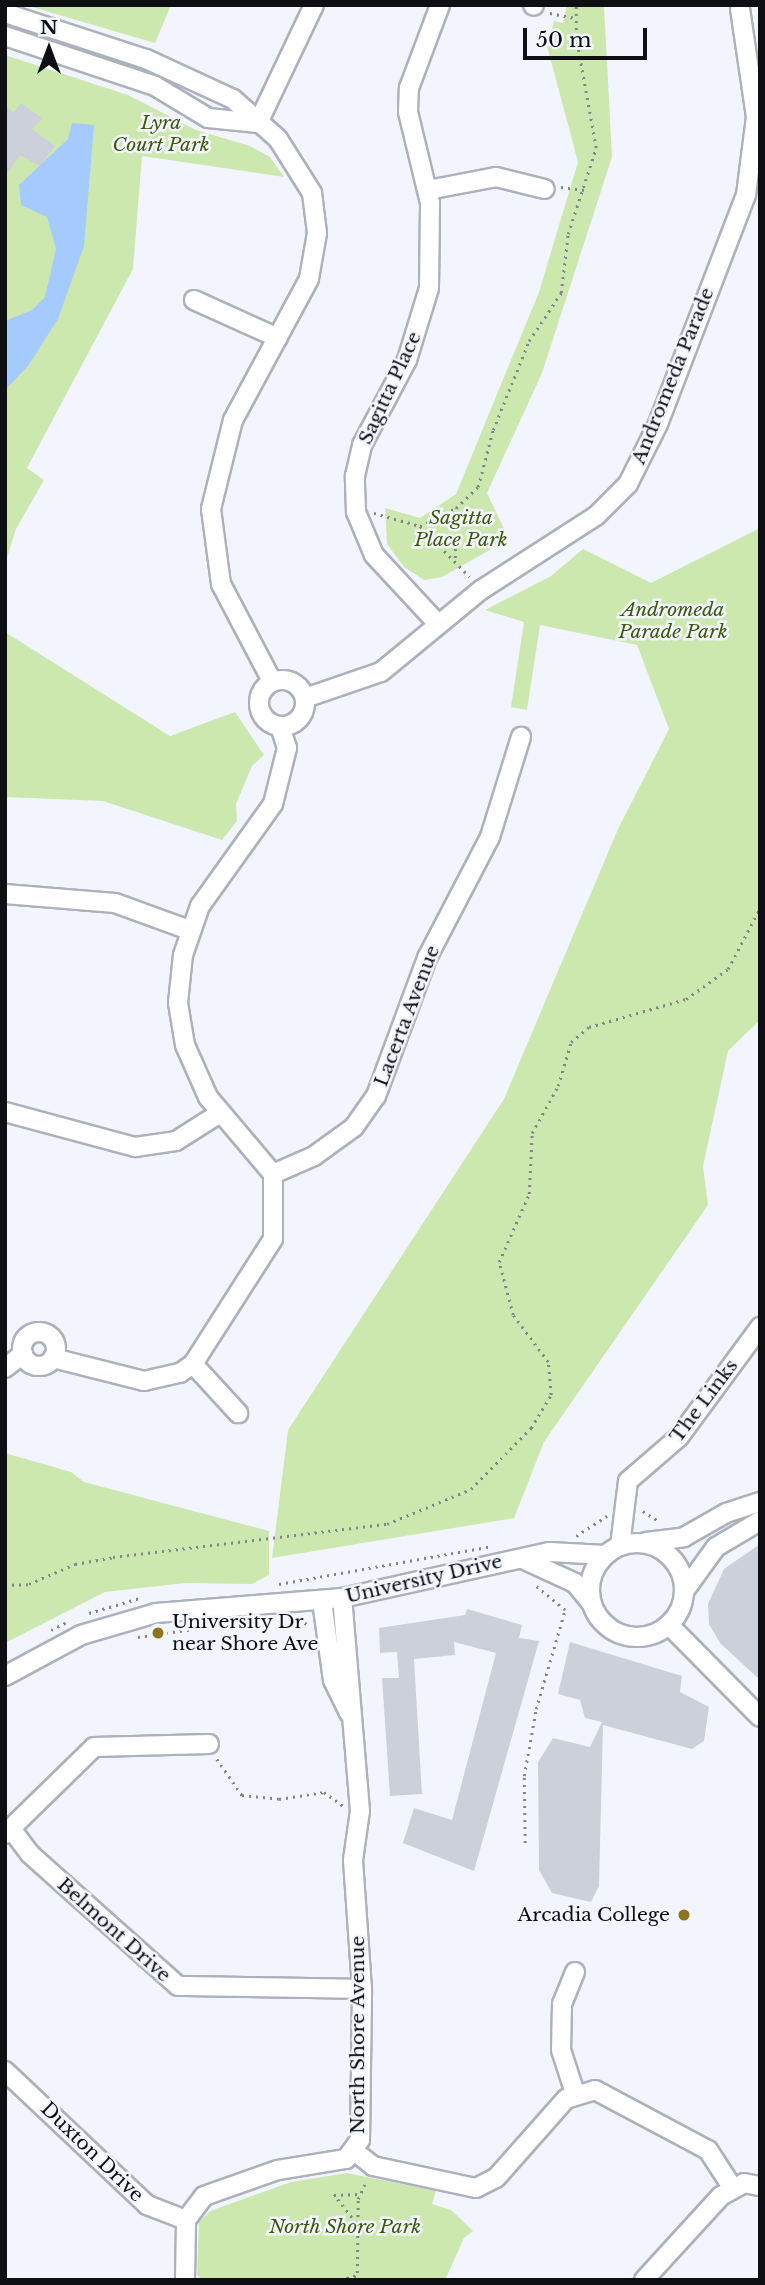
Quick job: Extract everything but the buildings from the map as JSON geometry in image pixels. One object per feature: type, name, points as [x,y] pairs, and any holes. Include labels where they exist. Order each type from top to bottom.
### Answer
[{"type":"street","points":[[258,122],[314,5]]},
{"type":"street","name":"Sagitta Place","points":[[438,624],[374,555],[356,512],[362,445],[422,317],[433,229],[428,190],[408,112],[408,88],[440,5]]},
{"type":"street","name":"Andromeda Parade","points":[[305,698],[381,672],[481,590],[596,516],[628,484],[645,455],[746,195],[756,117],[738,7]]},
{"type":"street","points":[[5,13],[173,70],[233,99],[296,161],[312,193],[317,233],[309,279],[233,420],[211,509],[221,584],[272,681]]},
{"type":"street","points":[[5,36],[155,86],[208,118],[258,122]]},
{"type":"street","points":[[428,190],[496,177],[545,189]]},
{"type":"street","points":[[194,300],[278,338]]},
{"type":"street","points":[[272,681],[292,682],[305,698],[300,718],[280,726],[267,720],[259,707],[261,692],[272,681]]},
{"type":"street","points":[[23,1353],[40,1366],[53,1358],[144,1381],[168,1379],[193,1363],[273,1239],[273,1174],[220,1114],[196,1074],[180,1022],[180,980],[189,930],[272,804],[287,748],[280,726]]},
{"type":"street","name":"Lacerta Avenue","points":[[273,1174],[314,1156],[354,1127],[376,1096],[427,958],[490,837],[521,737]]},
{"type":"street","points":[[5,894],[115,902],[189,930]]},
{"type":"street","points":[[5,1112],[135,1147],[176,1141],[220,1114]]},
{"type":"street","name":"The Links","points":[[620,1546],[628,1481],[679,1437],[760,1327]]},
{"type":"street","points":[[5,1368],[23,1353],[26,1338],[41,1332],[54,1342],[53,1358]]},
{"type":"street","points":[[193,1363],[238,1413]]},
{"type":"street","points":[[760,1502],[726,1513],[684,1537],[620,1546],[605,1555],[591,1577],[591,1603],[598,1618],[624,1636],[640,1638],[669,1625],[685,1590],[716,1547],[760,1521]]},
{"type":"street","points":[[639,1543],[666,1552],[676,1563],[685,1590]]},
{"type":"street","name":"University Drive","points":[[5,1676],[81,1635],[156,1613],[342,1598],[474,1564],[522,1559],[550,1552],[605,1555]]},
{"type":"street","name":"University Drive","points":[[522,1559],[545,1564],[575,1583],[591,1603]]},
{"type":"street","name":"North Shore Avenue","points":[[186,2220],[204,2196],[240,2181],[346,2159],[354,2151],[362,2129],[362,1989],[354,1860],[360,1811],[349,1713],[351,1681],[342,1598]]},
{"type":"street","name":"North Shore Avenue","points":[[322,1601],[333,1680],[349,1713]]},
{"type":"street","points":[[669,1625],[760,1717]]},
{"type":"street","points":[[8,1832],[94,1746],[209,1744]]},
{"type":"street","name":"Belmont Drive","points":[[8,1832],[178,1986],[362,1989]]},
{"type":"street","points":[[575,1972],[562,2004],[561,2050],[575,2093]]},
{"type":"street","name":"Duxton Drive","points":[[5,2071],[147,2205],[186,2220]]},
{"type":"street","points":[[354,2151],[373,2166],[476,2188],[496,2178],[575,2093],[607,2094],[708,2150],[732,2187]]},
{"type":"street","points":[[645,2280],[732,2187],[760,2186]]},
{"type":"street","points":[[185,2280],[186,2220]]},
{"type":"path","points":[[534,5],[576,18]]},
{"type":"path","points":[[420,526],[456,508],[485,475],[493,430],[529,341],[561,293],[568,234],[585,190],[597,129],[576,18],[576,5]]},
{"type":"path","points":[[545,189],[585,190]]},
{"type":"path","points":[[455,560],[456,508]]},
{"type":"path","points":[[356,512],[386,514],[420,526],[481,590]]},
{"type":"path","points":[[456,521],[467,523]]},
{"type":"path","points":[[5,1585],[29,1584],[75,1564],[113,1557],[387,1524],[471,1489],[531,1428],[551,1395],[548,1362],[513,1315],[499,1262],[529,1194],[532,1133],[558,1086],[571,1042],[589,1027],[686,999],[728,969],[760,908]]},
{"type":"path","points":[[525,1843],[524,1776],[536,1709],[565,1610],[527,1580]]},
{"type":"path","points":[[287,1620],[308,1623]]},
{"type":"path","points":[[132,1638],[207,1627]]},
{"type":"path","points":[[209,1744],[242,1794],[279,1799],[324,1792],[348,1810],[360,1811]]},
{"type":"path","points":[[357,2280],[359,2197],[338,2194],[334,2200],[358,2224]]},
{"type":"path","points":[[340,2280],[357,2275]]},
{"type":"green space","points":[[25,5],[171,5],[155,43]]},
{"type":"green space","name":"Sagitta Place Park","points":[[567,5],[604,5],[612,157],[542,373],[487,493],[509,539],[442,577],[424,580],[404,567],[387,544],[385,508],[420,518],[456,494],[539,292],[578,162],[547,46],[554,21],[563,23]]},
{"type":"green space","name":"Lyra Court Park","points":[[5,55],[128,95],[196,130],[250,146],[270,157],[284,177],[142,156],[133,269],[27,468],[44,480],[16,529],[5,564]]},
{"type":"green space","name":"Andromeda Parade Park","points":[[760,528],[760,1020],[728,1051],[703,1166],[708,1205],[544,1442],[514,1518],[272,1558],[288,1430],[504,1099],[618,829],[669,729],[637,645],[540,625],[527,710],[511,707],[524,622],[485,610],[551,576],[583,549],[651,583]]},
{"type":"green space","points":[[5,632],[170,736],[235,712],[264,755],[252,766],[236,804],[237,821],[222,840],[103,801],[5,797]]},
{"type":"green space","points":[[5,1453],[71,1472],[84,1482],[269,1531],[269,1575],[252,1584],[185,1583],[105,1592],[5,1643]]},
{"type":"green space","name":"North Shore Park","points":[[347,2173],[436,2191],[432,2204],[451,2210],[473,2231],[464,2238],[445,2280],[203,2280],[197,2275],[199,2222],[210,2211],[291,2182]]},
{"type":"water","points":[[72,123],[94,125],[84,246],[58,319],[28,366],[5,390],[5,321],[32,310],[45,297],[56,249],[47,217],[21,205],[19,185],[68,139]]},
{"type":"place","name":"University Dr near Shore Ave","points":[[158,1633]]},
{"type":"place","name":"Arcadia College","points":[[684,1915]]}]
